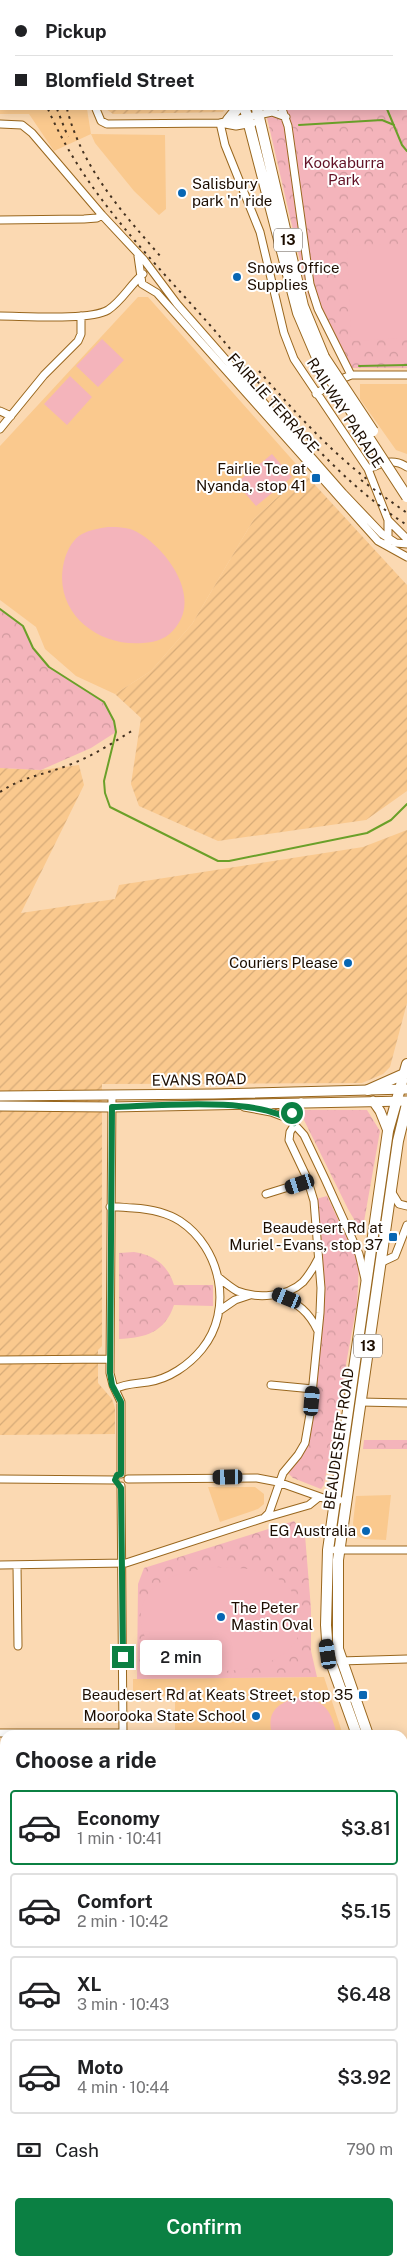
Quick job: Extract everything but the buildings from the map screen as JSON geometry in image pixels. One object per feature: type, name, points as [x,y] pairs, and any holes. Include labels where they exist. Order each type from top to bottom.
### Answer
[{"type":"highway","points":[[224,121],[236,110]]},
{"type":"highway","name":"13","points":[[259,115],[303,306],[321,358],[407,483]]},
{"type":"highway","name":"13","points":[[247,117],[298,313],[321,358],[407,497]]},
{"type":"highway","points":[[368,1090],[406,1069]]},
{"type":"highway","name":"BEAUDESERT ROAD","points":[[355,1730],[328,1654],[326,1625],[328,1550],[388,1131],[396,1101],[403,1089],[406,1069]]},
{"type":"highway","name":"BEAUDESERT ROAD","points":[[366,1730],[340,1661],[336,1623],[339,1550],[391,1190],[407,1102]]},
{"type":"main road","name":"EVANS ROAD","points":[[0,1096],[403,1089]]},
{"type":"main road","points":[[282,1092],[282,1103]]},
{"type":"main road","points":[[373,1101],[380,1111],[388,1131]]},
{"type":"main road","name":"EVANS ROAD","points":[[0,1106],[112,1107],[301,1102],[407,1102]]},
{"type":"street","points":[[96,110],[101,121],[114,124],[224,121],[276,112],[286,117]]},
{"type":"street","points":[[282,110],[286,117],[310,284],[318,309],[351,375]]},
{"type":"street","name":"RAILWAY PARADE","points":[[224,121],[225,145],[260,232],[288,347],[300,372],[368,469],[388,520],[407,539]]},
{"type":"street","name":"FAIRLIE TERRACE","points":[[0,124],[22,125],[32,133],[153,272],[177,304],[290,433],[343,492],[389,539]]},
{"type":"street","points":[[0,220],[84,219],[97,218],[102,215]]},
{"type":"street","name":"FAIRLIE TERRACE","points":[[138,256],[141,276],[145,286],[157,293],[378,542],[407,557]]},
{"type":"street","points":[[0,316],[81,316],[102,313],[114,305],[141,276],[147,272],[153,272]]},
{"type":"street","points":[[125,294],[145,286]]},
{"type":"street","points":[[0,429],[44,375],[78,342],[81,334],[81,316]]},
{"type":"street","points":[[316,394],[332,383],[351,375],[407,375]]},
{"type":"street","points":[[0,411],[11,416]]},
{"type":"street","points":[[368,469],[392,461],[407,467]]},
{"type":"street","points":[[387,548],[389,539],[388,520]]},
{"type":"street","points":[[389,539],[396,543],[407,544]]},
{"type":"street","points":[[112,1095],[110,1359],[111,1379],[121,1407],[121,1474]]},
{"type":"street","points":[[264,1518],[272,1504],[278,1482],[305,1443],[309,1429],[318,1332],[321,1296],[314,1201],[308,1181],[289,1138],[293,1122],[293,1109],[301,1102]]},
{"type":"street","name":"BEAUDESERT ROAD","points":[[282,1103],[284,1112],[304,1135],[359,1254],[366,1284]]},
{"type":"street","points":[[227,1105],[268,1111],[293,1122]]},
{"type":"street","points":[[266,1194],[308,1181]]},
{"type":"street","points":[[391,1190],[399,1204],[407,1206]]},
{"type":"street","points":[[110,1207],[153,1210],[179,1221],[195,1233],[215,1265],[218,1277],[219,1311],[213,1330],[203,1347],[182,1368],[151,1382],[125,1384],[115,1389]]},
{"type":"street","points":[[380,1263],[395,1256],[407,1225]]},
{"type":"street","points":[[218,1277],[235,1290],[250,1295],[277,1295],[303,1281],[318,1259]]},
{"type":"street","points":[[219,1311],[235,1300],[250,1295]]},
{"type":"street","points":[[277,1295],[302,1307],[309,1315],[318,1332]]},
{"type":"street","points":[[0,1360],[110,1359]]},
{"type":"street","points":[[271,1385],[313,1388]]},
{"type":"street","points":[[360,1402],[407,1403]]},
{"type":"street","points":[[121,1474],[128,1479],[245,1477],[278,1482],[319,1497],[346,1501]]},
{"type":"street","points":[[115,1480],[117,1475],[121,1474]]},
{"type":"street","points":[[0,1479],[115,1480]]},
{"type":"street","points":[[121,1486],[126,1485],[128,1479]]},
{"type":"street","points":[[115,1480],[121,1486]]},
{"type":"street","points":[[121,1486],[123,1730]]},
{"type":"street","points":[[0,1565],[122,1563],[264,1518],[273,1517],[309,1504],[319,1497]]},
{"type":"street","points":[[328,1550],[407,1550]]},
{"type":"street","points":[[17,1565],[18,1646]]},
{"type":"street","points":[[340,1661],[407,1659]]},
{"type":"shaded area","points":[[0,110],[87,110],[91,134],[54,151],[29,114],[0,114]]},
{"type":"shaded area","points":[[107,110],[224,110],[223,112],[113,114]]},
{"type":"shaded area","points":[[91,134],[165,135],[166,209],[159,215],[134,191],[95,143]]},
{"type":"shaded area","points":[[138,297],[148,297],[304,473],[254,519],[192,624],[151,671],[115,694],[76,676],[45,649],[36,627],[0,600],[0,446]]},
{"type":"shaded area","points":[[360,384],[407,384],[407,454],[396,450],[360,399]]},
{"type":"shaded area","points":[[304,473],[407,585],[407,791],[366,820],[218,841],[139,806],[131,784],[141,718],[115,694],[151,671],[192,624],[254,519]]},
{"type":"shaded area","points":[[79,765],[84,785],[21,913],[115,899],[119,885],[363,847],[407,830],[407,1003],[390,1067],[383,1074],[362,1083],[102,1084],[102,1346],[98,1350],[98,1383],[112,1399],[115,1408],[115,1434],[0,1435],[0,768],[41,770]]},
{"type":"shaded area","points":[[208,1487],[255,1487],[264,1494],[264,1504],[258,1509],[220,1522]]},
{"type":"shaded area","points":[[391,1495],[386,1540],[359,1537],[354,1530],[353,1523],[356,1496]]},
{"type":"shaded area","name":"Moorooka State School","points":[[324,1677],[341,1730],[175,1730],[175,1696],[133,1696],[133,1679]]},
{"type":"green space","name":"Kookaburra Park","points":[[265,110],[407,110],[407,368],[343,368],[308,295]]},
{"type":"green space","points":[[407,244],[407,338],[351,341],[347,246]]},
{"type":"green space","points":[[102,339],[124,360],[98,387],[76,366]]},
{"type":"green space","points":[[70,376],[92,397],[67,425],[44,404]]},
{"type":"green space","points":[[272,454],[292,477],[256,506],[236,483]]},
{"type":"green space","points":[[108,527],[130,529],[148,539],[169,561],[177,574],[185,601],[183,614],[173,631],[162,639],[153,642],[125,643],[108,639],[80,621],[70,608],[64,593],[62,576],[68,551],[73,541],[82,534]]},
{"type":"green space","points":[[0,609],[23,626],[33,648],[49,667],[104,702],[114,721],[116,732],[91,748],[41,770],[0,768]]},
{"type":"green space","points":[[302,1110],[367,1110],[380,1131],[362,1233],[348,1209],[300,1112]]},
{"type":"green space","points":[[327,1196],[359,1264],[357,1304],[324,1485],[321,1489],[293,1478],[288,1473],[307,1444],[311,1431],[324,1293],[316,1199]]},
{"type":"green space","points":[[134,1252],[154,1258],[159,1262],[168,1272],[174,1285],[213,1285],[213,1306],[174,1305],[165,1322],[153,1332],[138,1337],[119,1339],[119,1253]]},
{"type":"green space","points":[[364,1440],[407,1440],[407,1449],[363,1449]]},
{"type":"green space","points":[[294,1521],[305,1535],[311,1609],[311,1651],[317,1677],[137,1679],[138,1584],[144,1568]]},
{"type":"green space","name":"The Peter Mastin Oval","points":[[216,1567],[250,1569],[261,1572],[282,1581],[290,1589],[296,1599],[301,1629],[288,1651],[262,1665],[230,1671],[196,1669],[167,1658],[146,1639],[141,1612],[144,1600],[150,1591],[159,1584],[181,1574]]},
{"type":"green space","points":[[301,1697],[322,1704],[330,1713],[335,1730],[271,1730],[272,1714],[280,1705]]},
{"type":"waterway","points":[[387,110],[402,145],[407,151]]},
{"type":"waterway","points":[[299,125],[382,120],[394,125]]},
{"type":"waterway","points":[[359,366],[407,365]]},
{"type":"waterway","points":[[0,609],[23,626],[33,648],[49,667],[104,702],[114,721],[116,732],[104,781],[105,793],[110,807],[218,861],[229,861],[367,833],[391,820],[407,804]]},
{"type":"railway","points":[[48,110],[63,140],[81,170],[101,199],[146,253],[305,436],[354,484],[407,525]]},
{"type":"railway","points":[[57,110],[68,137]]},
{"type":"railway","points":[[67,110],[74,130],[93,170],[118,206],[161,257]]},
{"type":"railway","points":[[259,371],[324,442],[368,480]]},
{"type":"railway","points":[[361,480],[407,513]]},
{"type":"railway","points":[[0,792],[26,779],[78,761],[135,729]]},
{"type":"place","name":"Salisbury park 'n' ride","points":[[182,193]]},
{"type":"place","name":"Snows Office Supplies","points":[[237,277]]},
{"type":"place","name":"Fairlie Tce at Nyanda, stop 41","points":[[316,478]]},
{"type":"place","name":"Couriers Please","points":[[348,963]]},
{"type":"place","name":"Beaudesert Rd at Muriel - Evans, stop 37","points":[[393,1237]]},
{"type":"place","name":"EG Australia","points":[[366,1531]]},
{"type":"place","name":"The Peter Mastin Oval","points":[[221,1617]]},
{"type":"place","name":"Beaudesert Rd at Keats Street, stop 35","points":[[363,1695]]},
{"type":"place","name":"Moorooka State School","points":[[256,1716]]},
{"type":"route","points":[[123,1657],[121,1486],[115,1482],[115,1477],[121,1474],[121,1407],[118,1394],[112,1385],[110,1373],[112,1107],[227,1105],[271,1112],[294,1123],[292,1113]]}]
